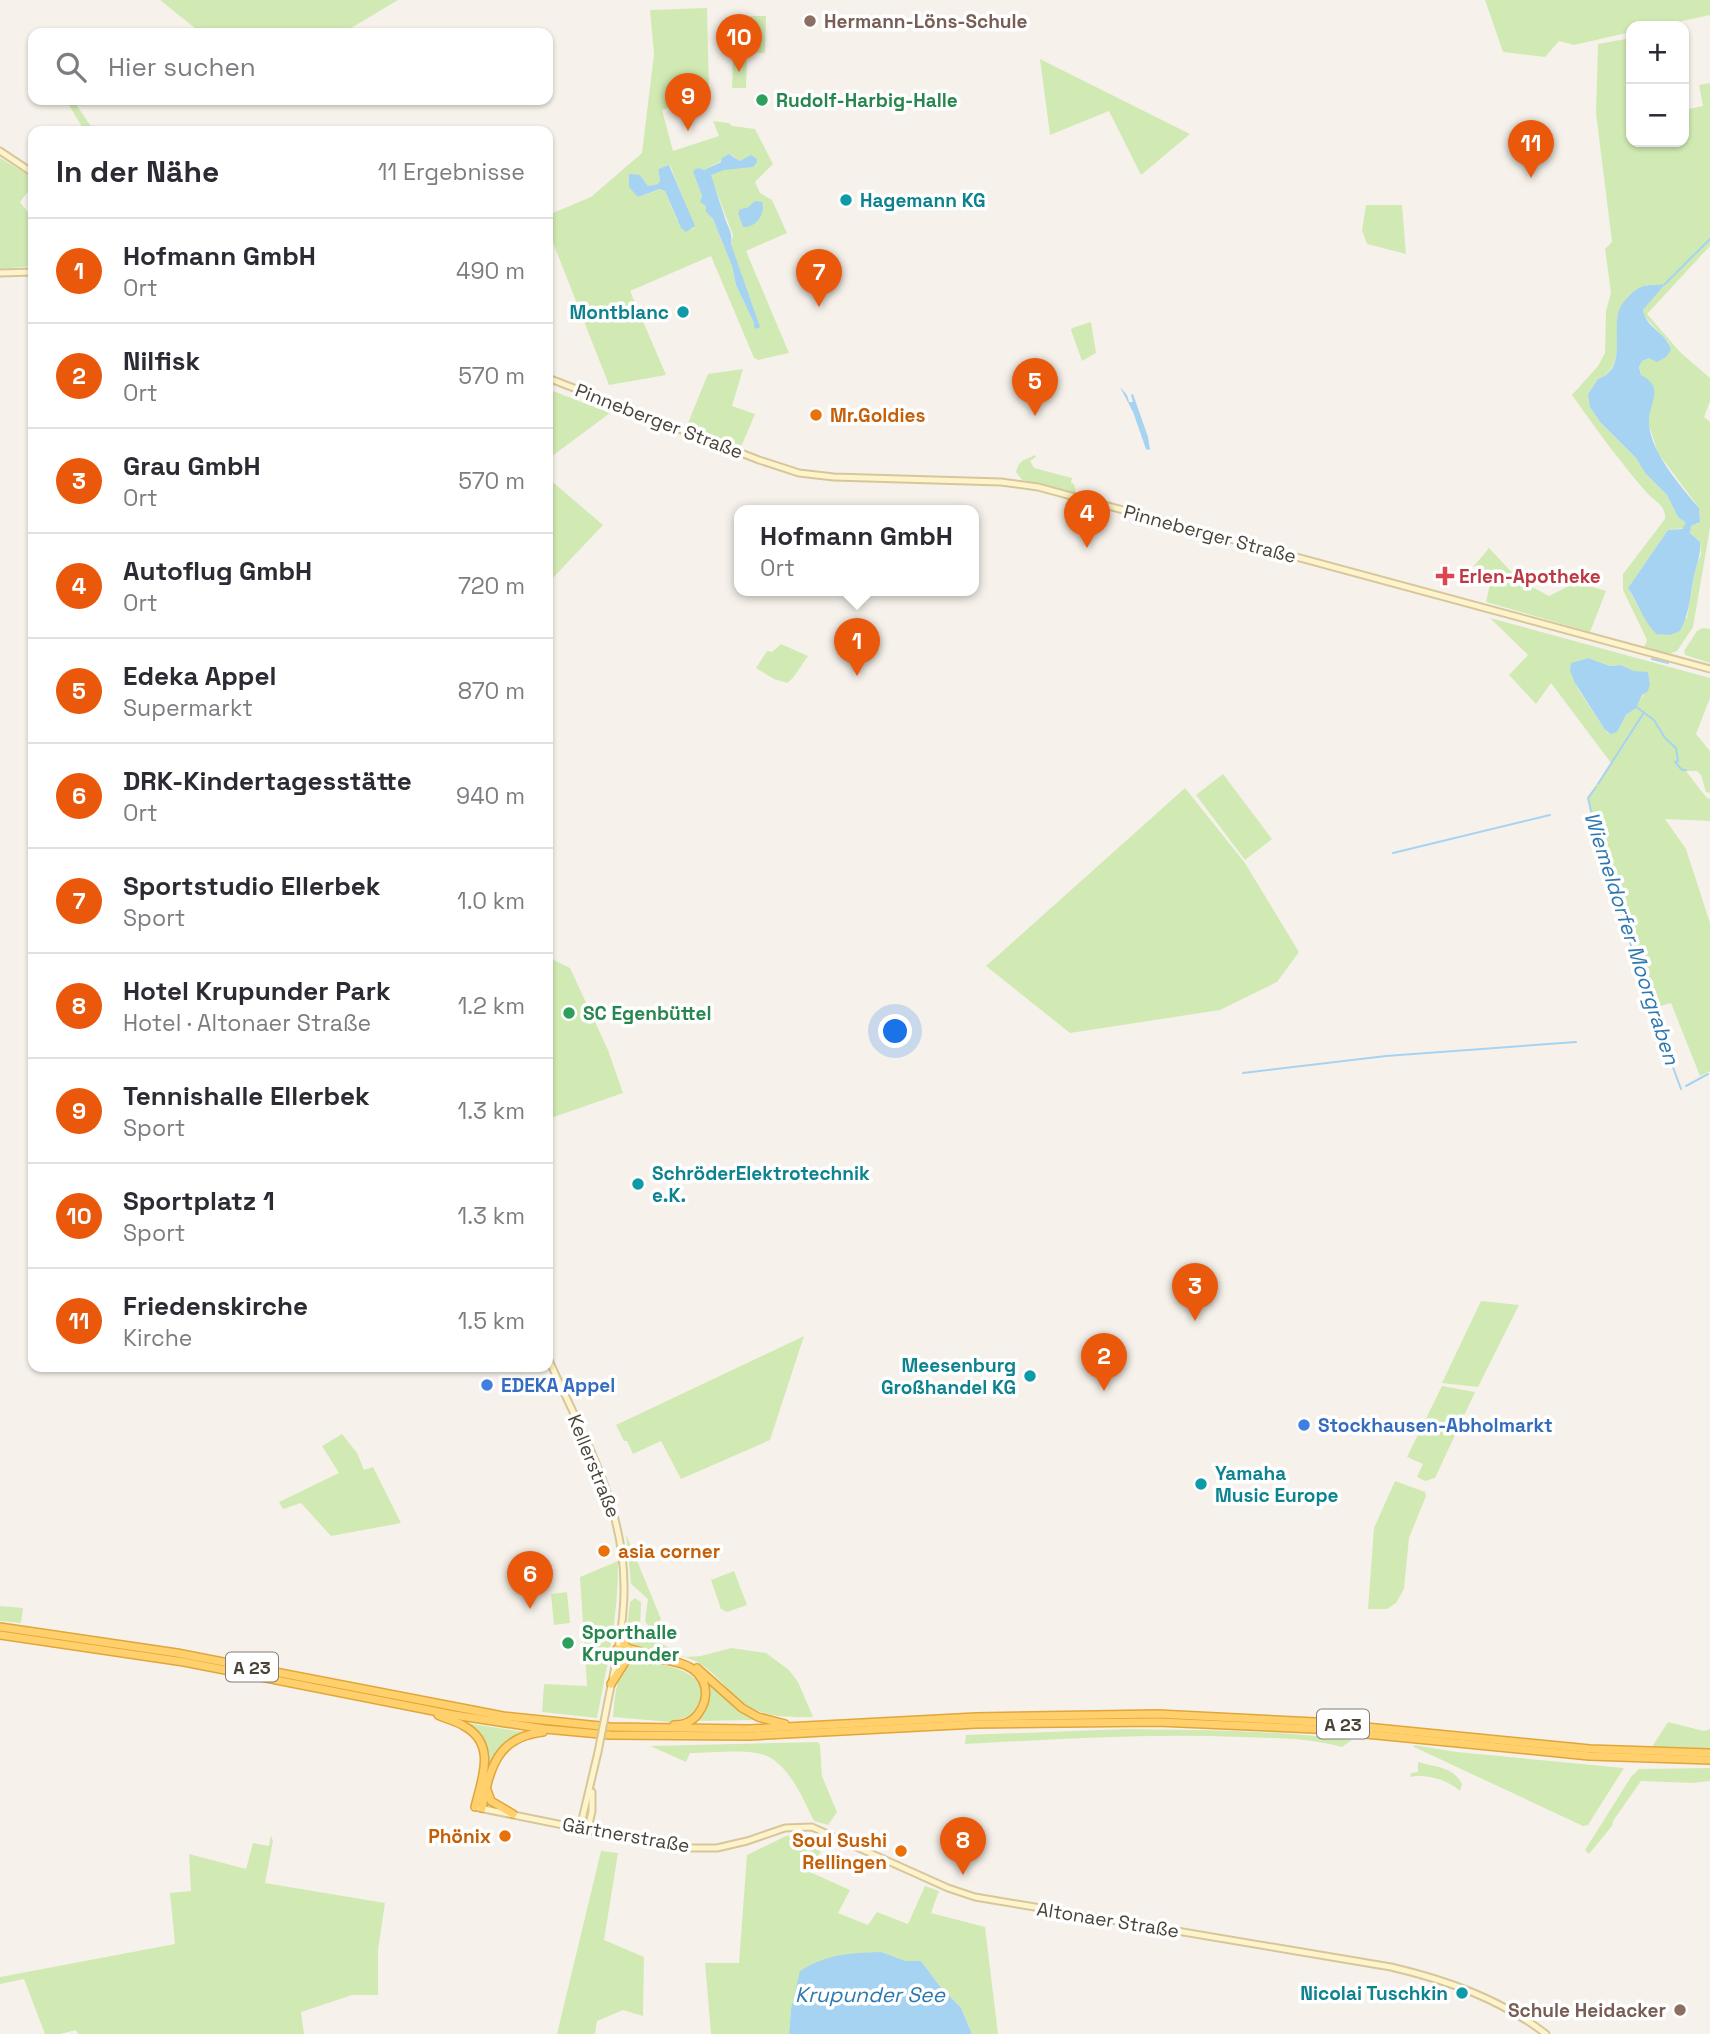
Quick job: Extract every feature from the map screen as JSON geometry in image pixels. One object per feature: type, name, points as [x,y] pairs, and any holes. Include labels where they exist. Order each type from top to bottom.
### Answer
[{"type":"highway","name":"A 23","points":[[0,1627],[177,1653],[491,1714],[628,1728],[679,1730],[1041,1715],[1197,1715],[1315,1721],[1590,1749],[1710,1753]]},
{"type":"highway","name":"A 23","points":[[0,1635],[184,1662],[428,1711],[562,1731],[628,1736],[726,1737],[1002,1724],[1158,1722],[1315,1729],[1589,1756],[1710,1760]]},
{"type":"highway","points":[[620,1637],[627,1648]]},
{"type":"highway","points":[[617,1650],[627,1648],[684,1661],[695,1666],[750,1713],[796,1726]]},
{"type":"highway","points":[[617,1650],[633,1656],[672,1661],[688,1667],[702,1680],[705,1699],[700,1712],[683,1725],[628,1728]]},
{"type":"highway","points":[[611,1684],[625,1661],[633,1656]]},
{"type":"highway","points":[[428,1711],[463,1725],[478,1737],[483,1746],[486,1755],[479,1807]]},
{"type":"highway","points":[[479,1807],[494,1762],[511,1743],[533,1733],[562,1731]]},
{"type":"highway","points":[[487,1782],[491,1801],[513,1814]]},
{"type":"main road","points":[[0,151],[28,170]]},
{"type":"main road","points":[[0,273],[28,272]]},
{"type":"main road","name":"Pinneberger Straße","points":[[553,380],[759,460],[799,472],[834,477],[999,482],[1038,487],[1710,669]]},
{"type":"main road","name":"Kellerstraße","points":[[553,1369],[601,1473],[619,1528],[624,1574],[624,1612],[620,1637],[592,1785],[580,1828]]},
{"type":"main road","name":"Kellerstraße","points":[[588,1829],[592,1811],[592,1785]]},
{"type":"main road","name":"Gärtnerstraße","points":[[479,1807],[676,1848],[693,1849],[734,1844],[775,1831]]},
{"type":"main road","name":"Altonaer Straße","points":[[775,1831],[812,1827],[948,1888],[994,1902],[1391,1967],[1451,1983],[1508,2009],[1546,2034]]},
{"type":"green space","points":[[160,0],[398,0],[351,28],[195,28]]},
{"type":"green space","points":[[1485,0],[1710,0],[1710,15],[1682,21],[1626,21],[1626,33],[1574,45],[1559,41],[1545,57],[1503,52]]},
{"type":"green space","points":[[707,8],[709,93],[670,104],[662,110],[673,151],[719,136],[713,121],[755,129],[773,164],[755,182],[760,193],[772,200],[787,233],[746,251],[789,353],[758,360],[754,358],[711,256],[630,291],[666,375],[609,385],[553,243],[553,213],[591,197],[642,153],[654,54],[650,10]],"holes":[[[732,155],[740,161],[749,158],[710,175],[733,235],[731,244],[757,329],[736,285],[732,266],[713,219],[706,212],[706,205],[700,202],[702,196],[693,172],[700,168],[704,170]],[[670,165],[694,226],[692,229],[677,220],[665,191],[661,189],[638,197],[629,179],[640,175],[648,186],[659,184],[658,169]]]},
{"type":"green space","points":[[750,16],[766,16],[765,53],[749,53]]},
{"type":"green space","points":[[729,20],[743,20],[742,49],[728,49]]},
{"type":"green space","points":[[1626,39],[1626,147],[1689,147],[1689,109],[1703,106],[1699,85],[1710,83],[1710,246],[1647,314],[1680,352],[1710,378],[1710,401],[1704,417],[1710,422],[1710,528],[1693,627],[1677,651],[1669,654],[1644,647],[1647,640],[1623,590],[1623,574],[1665,519],[1664,510],[1627,469],[1572,395],[1598,366],[1605,353],[1606,311],[1611,293],[1605,249],[1612,242],[1596,113],[1598,44]],"holes":[[[1664,284],[1643,310],[1644,316],[1669,343],[1642,361],[1639,366],[1650,413],[1648,422],[1658,453],[1699,508],[1700,522],[1691,526],[1689,532],[1700,542],[1701,554],[1695,571],[1687,618],[1640,610],[1628,588],[1668,530],[1685,528],[1686,523],[1678,517],[1667,495],[1645,473],[1636,458],[1601,423],[1588,394],[1615,361],[1618,343],[1617,317],[1646,285],[1656,287]]]},
{"type":"green space","points":[[733,57],[747,57],[746,88],[732,88]]},
{"type":"green space","points":[[1040,59],[1190,134],[1141,175],[1109,111],[1050,135]]},
{"type":"green space","points":[[69,105],[76,105],[92,126],[81,126]]},
{"type":"green space","points":[[0,158],[28,175],[28,192],[20,202],[28,212],[28,266],[0,269]]},
{"type":"green space","points":[[1366,205],[1402,205],[1406,254],[1367,244],[1362,230]]},
{"type":"green space","points":[[1091,322],[1096,353],[1082,361],[1071,330]]},
{"type":"green space","points":[[743,369],[732,406],[755,414],[741,447],[686,428],[708,374]]},
{"type":"green space","points":[[553,391],[610,413],[553,455]]},
{"type":"green space","points":[[1035,455],[1030,461],[1034,468],[1072,478],[1071,483],[1074,484],[1076,493],[1022,480],[1016,472],[1017,468],[1023,460]]},
{"type":"green space","points":[[553,482],[603,525],[553,578]]},
{"type":"green space","points":[[1489,548],[1519,580],[1549,596],[1577,582],[1606,591],[1590,632],[1486,602],[1490,584],[1474,566]]},
{"type":"green space","points":[[1490,618],[1710,678],[1710,698],[1696,734],[1710,751],[1710,793],[1706,792],[1701,775],[1697,771],[1686,771],[1710,799],[1710,821],[1665,819],[1686,849],[1710,923],[1710,1071],[1700,1076],[1671,1003],[1653,1008],[1595,824],[1588,797],[1611,763],[1551,683],[1536,704],[1509,675],[1528,655]],"holes":[[[1588,658],[1610,666],[1621,665],[1648,673],[1650,684],[1634,709],[1626,715],[1617,732],[1608,733],[1578,689],[1570,671],[1575,662]]]},
{"type":"green space","points":[[1710,629],[1710,663],[1685,655],[1684,651],[1697,631]]},
{"type":"green space","points":[[781,644],[808,656],[787,683],[756,668],[767,651],[772,652]]},
{"type":"green space","points":[[1223,774],[1272,839],[1245,860],[1196,795]]},
{"type":"green space","points":[[1185,788],[1245,863],[1299,952],[1277,982],[1220,1010],[1070,1033],[986,966]]},
{"type":"green space","name":"SC Egenbüttel","points":[[553,960],[570,968],[608,1050],[623,1093],[553,1117]]},
{"type":"green space","points":[[1481,1301],[1519,1305],[1478,1387],[1442,1383]]},
{"type":"green space","points":[[804,1336],[770,1440],[681,1479],[661,1441],[633,1454],[627,1441],[624,1441],[616,1425]]},
{"type":"green space","points":[[1442,1386],[1475,1392],[1435,1478],[1425,1481],[1417,1477],[1423,1464],[1407,1457]]},
{"type":"green space","points":[[342,1434],[357,1453],[364,1470],[373,1467],[401,1523],[331,1536],[301,1503],[283,1509],[279,1502],[339,1473],[322,1446]]},
{"type":"green space","points":[[1395,1481],[1425,1492],[1426,1496],[1409,1538],[1404,1589],[1396,1603],[1387,1609],[1368,1609],[1374,1528]]},
{"type":"green space","points":[[626,1534],[661,1619],[656,1627],[649,1627],[645,1621],[648,1599],[631,1584]]},
{"type":"green space","points":[[618,1561],[614,1620],[597,1718],[542,1712],[544,1684],[587,1686],[580,1577]]},
{"type":"green space","points":[[734,1571],[747,1605],[727,1612],[721,1609],[711,1580]]},
{"type":"green space","points":[[567,1592],[570,1623],[554,1625],[551,1594]]},
{"type":"green space","points":[[635,1598],[641,1602],[640,1631],[685,1657],[731,1648],[766,1653],[789,1670],[798,1682],[813,1717],[779,1716],[759,1711],[741,1701],[699,1663],[675,1654],[630,1645],[626,1636],[630,1602]]},
{"type":"green space","points":[[0,1606],[23,1608],[21,1623],[0,1621]]},
{"type":"green space","points":[[637,1661],[677,1669],[697,1681],[701,1690],[699,1702],[690,1716],[670,1722],[613,1717],[620,1676],[624,1669]]},
{"type":"green space","points":[[706,1680],[740,1712],[754,1720],[696,1721],[708,1704]]},
{"type":"green space","points":[[1668,1722],[1704,1731],[1710,1729],[1710,1748],[1652,1747]]},
{"type":"green space","points":[[466,1723],[525,1732],[497,1753],[488,1770],[486,1750]]},
{"type":"green space","points":[[1126,1729],[1267,1732],[1352,1740],[1342,1747],[1291,1739],[1206,1736],[1102,1737],[965,1744],[966,1735]]},
{"type":"green space","points":[[818,1742],[822,1776],[837,1812],[828,1825],[814,1821],[787,1772],[771,1758],[744,1752],[690,1753],[686,1762],[650,1746]]},
{"type":"green space","points":[[1414,1745],[1457,1752],[1624,1768],[1588,1825],[1583,1826]]},
{"type":"green space","points":[[1418,1762],[1443,1768],[1454,1774],[1462,1784],[1460,1791],[1437,1779],[1410,1777],[1411,1773],[1418,1772]]},
{"type":"green space","points":[[1710,1768],[1710,1781],[1641,1781],[1612,1826],[1589,1854],[1585,1850],[1631,1777],[1639,1769]]},
{"type":"green space","points":[[807,1834],[825,1840],[812,1873],[850,1890],[838,1913],[868,1925],[877,1912],[908,1924],[925,1886],[939,1891],[931,1913],[985,1927],[998,2034],[972,2034],[961,2008],[921,1961],[906,1961],[881,1952],[791,2009],[789,2034],[711,2034],[705,1963],[739,1963],[747,1855],[786,1836]]},
{"type":"green space","points":[[271,1835],[273,1841],[265,1883],[385,1903],[378,1950],[378,1995],[352,1995],[301,2012],[304,2034],[78,2034],[76,2030],[45,2034],[24,1979],[0,1984],[0,1977],[175,1944],[170,1893],[191,1891],[189,1854],[246,1869],[253,1843],[269,1846]]},
{"type":"green space","points":[[601,1851],[618,1853],[604,1940],[644,1957],[643,2016],[623,2010],[597,2021],[595,2034],[557,2034]]},
{"type":"water","points":[[729,154],[740,161],[751,155],[757,159],[753,167],[724,170],[711,175],[731,233],[731,244],[760,327],[757,329],[736,285],[732,266],[713,219],[706,212],[706,206],[700,202],[702,196],[693,172],[695,169],[704,170],[721,162],[722,158]]},
{"type":"water","points":[[669,165],[695,226],[686,232],[681,228],[665,191],[660,189],[638,197],[629,187],[629,174],[640,175],[648,186],[658,184],[658,169]]},
{"type":"water","points":[[755,201],[762,202],[763,211],[756,223],[743,227],[738,213],[740,209],[747,208]]},
{"type":"water","points":[[1666,283],[1643,310],[1648,321],[1669,344],[1671,350],[1657,362],[1649,358],[1642,361],[1639,367],[1641,375],[1653,385],[1654,396],[1649,423],[1655,445],[1668,468],[1699,508],[1700,522],[1691,526],[1690,533],[1700,542],[1700,547],[1688,611],[1680,631],[1670,635],[1656,634],[1628,588],[1668,530],[1682,529],[1686,523],[1678,517],[1667,495],[1645,473],[1636,458],[1601,423],[1590,407],[1588,394],[1598,379],[1613,367],[1617,348],[1617,317],[1623,302],[1642,287]]},
{"type":"water","points":[[1120,387],[1129,402],[1133,402],[1133,394],[1150,450],[1146,449],[1133,412]]},
{"type":"water","points":[[1588,658],[1610,666],[1621,665],[1634,671],[1648,672],[1648,691],[1642,695],[1636,708],[1626,715],[1617,732],[1611,734],[1605,730],[1570,671],[1571,663]]},
{"type":"water","name":"Krupunder See","points":[[881,1952],[906,1961],[921,1961],[961,2008],[972,2034],[789,2034],[791,2009],[800,1971],[839,1955]]},
{"type":"waterway","points":[[1665,284],[1710,239]]},
{"type":"waterway","points":[[1652,659],[1668,663]]},
{"type":"waterway","points":[[1635,706],[1654,720],[1665,738],[1676,748],[1678,761],[1675,762],[1682,770],[1686,770]]},
{"type":"waterway","name":"Wiemeldorfer Moorgraben","points":[[1598,784],[1643,714]]},
{"type":"waterway","name":"Wiemeldorfer Moorgraben","points":[[1596,787],[1588,798],[1594,824],[1645,991],[1681,1089]]},
{"type":"waterway","points":[[1393,853],[1550,815]]},
{"type":"waterway","points":[[1243,1073],[1386,1056],[1576,1042]]},
{"type":"waterway","points":[[1686,1086],[1708,1074]]},
{"type":"place","name":"Hermann-Löns-Schule","points":[[810,21]]},
{"type":"place","name":"Sportplatz 1","points":[[739,72]]},
{"type":"place","name":"Rudolf-Harbig-Halle","points":[[762,100]]},
{"type":"place","name":"Tennishalle Ellerbek","points":[[688,131]]},
{"type":"place","name":"Friedenskirche","points":[[1531,178]]},
{"type":"place","name":"Hagemann KG","points":[[846,200]]},
{"type":"place","name":"Sportstudio Ellerbek","points":[[819,307]]},
{"type":"place","name":"Montblanc","points":[[683,312]]},
{"type":"place","name":"Mr.Goldies","points":[[816,415]]},
{"type":"place","name":"Edeka Appel","points":[[1035,416]]},
{"type":"place","name":"Autoflug GmbH","points":[[1087,548]]},
{"type":"place","name":"Erlen-Apotheke","points":[[1445,576]]},
{"type":"place","name":"Hofmann GmbH","points":[[857,676]]},
{"type":"place","name":"SC Egenbüttel","points":[[569,1013]]},
{"type":"place","name":"SchröderElektrotechnik e.K.","points":[[638,1184]]},
{"type":"place","name":"Grau GmbH","points":[[1195,1321]]},
{"type":"place","name":"Meesenburg Großhandel KG","points":[[1030,1376]]},
{"type":"place","name":"EDEKA Appel","points":[[487,1385]]},
{"type":"place","name":"Nilfisk","points":[[1104,1391]]},
{"type":"place","name":"Stockhausen-Abholmarkt","points":[[1304,1425]]},
{"type":"place","name":"Yamaha Music Europe","points":[[1201,1484]]},
{"type":"place","name":"asia corner","points":[[604,1551]]},
{"type":"place","name":"DRK-Kindertagesstätte","points":[[530,1609]]},
{"type":"place","name":"Sporthalle Krupunder","points":[[568,1643]]},
{"type":"place","name":"Phönix","points":[[505,1836]]},
{"type":"place","name":"Soul Sushi Rellingen","points":[[901,1851]]},
{"type":"place","name":"Hotel Krupunder Park","points":[[963,1875]]},
{"type":"place","name":"Nicolai Tuschkin","points":[[1462,1993]]},
{"type":"place","name":"Schule Heidacker","points":[[1680,2010]]}]
